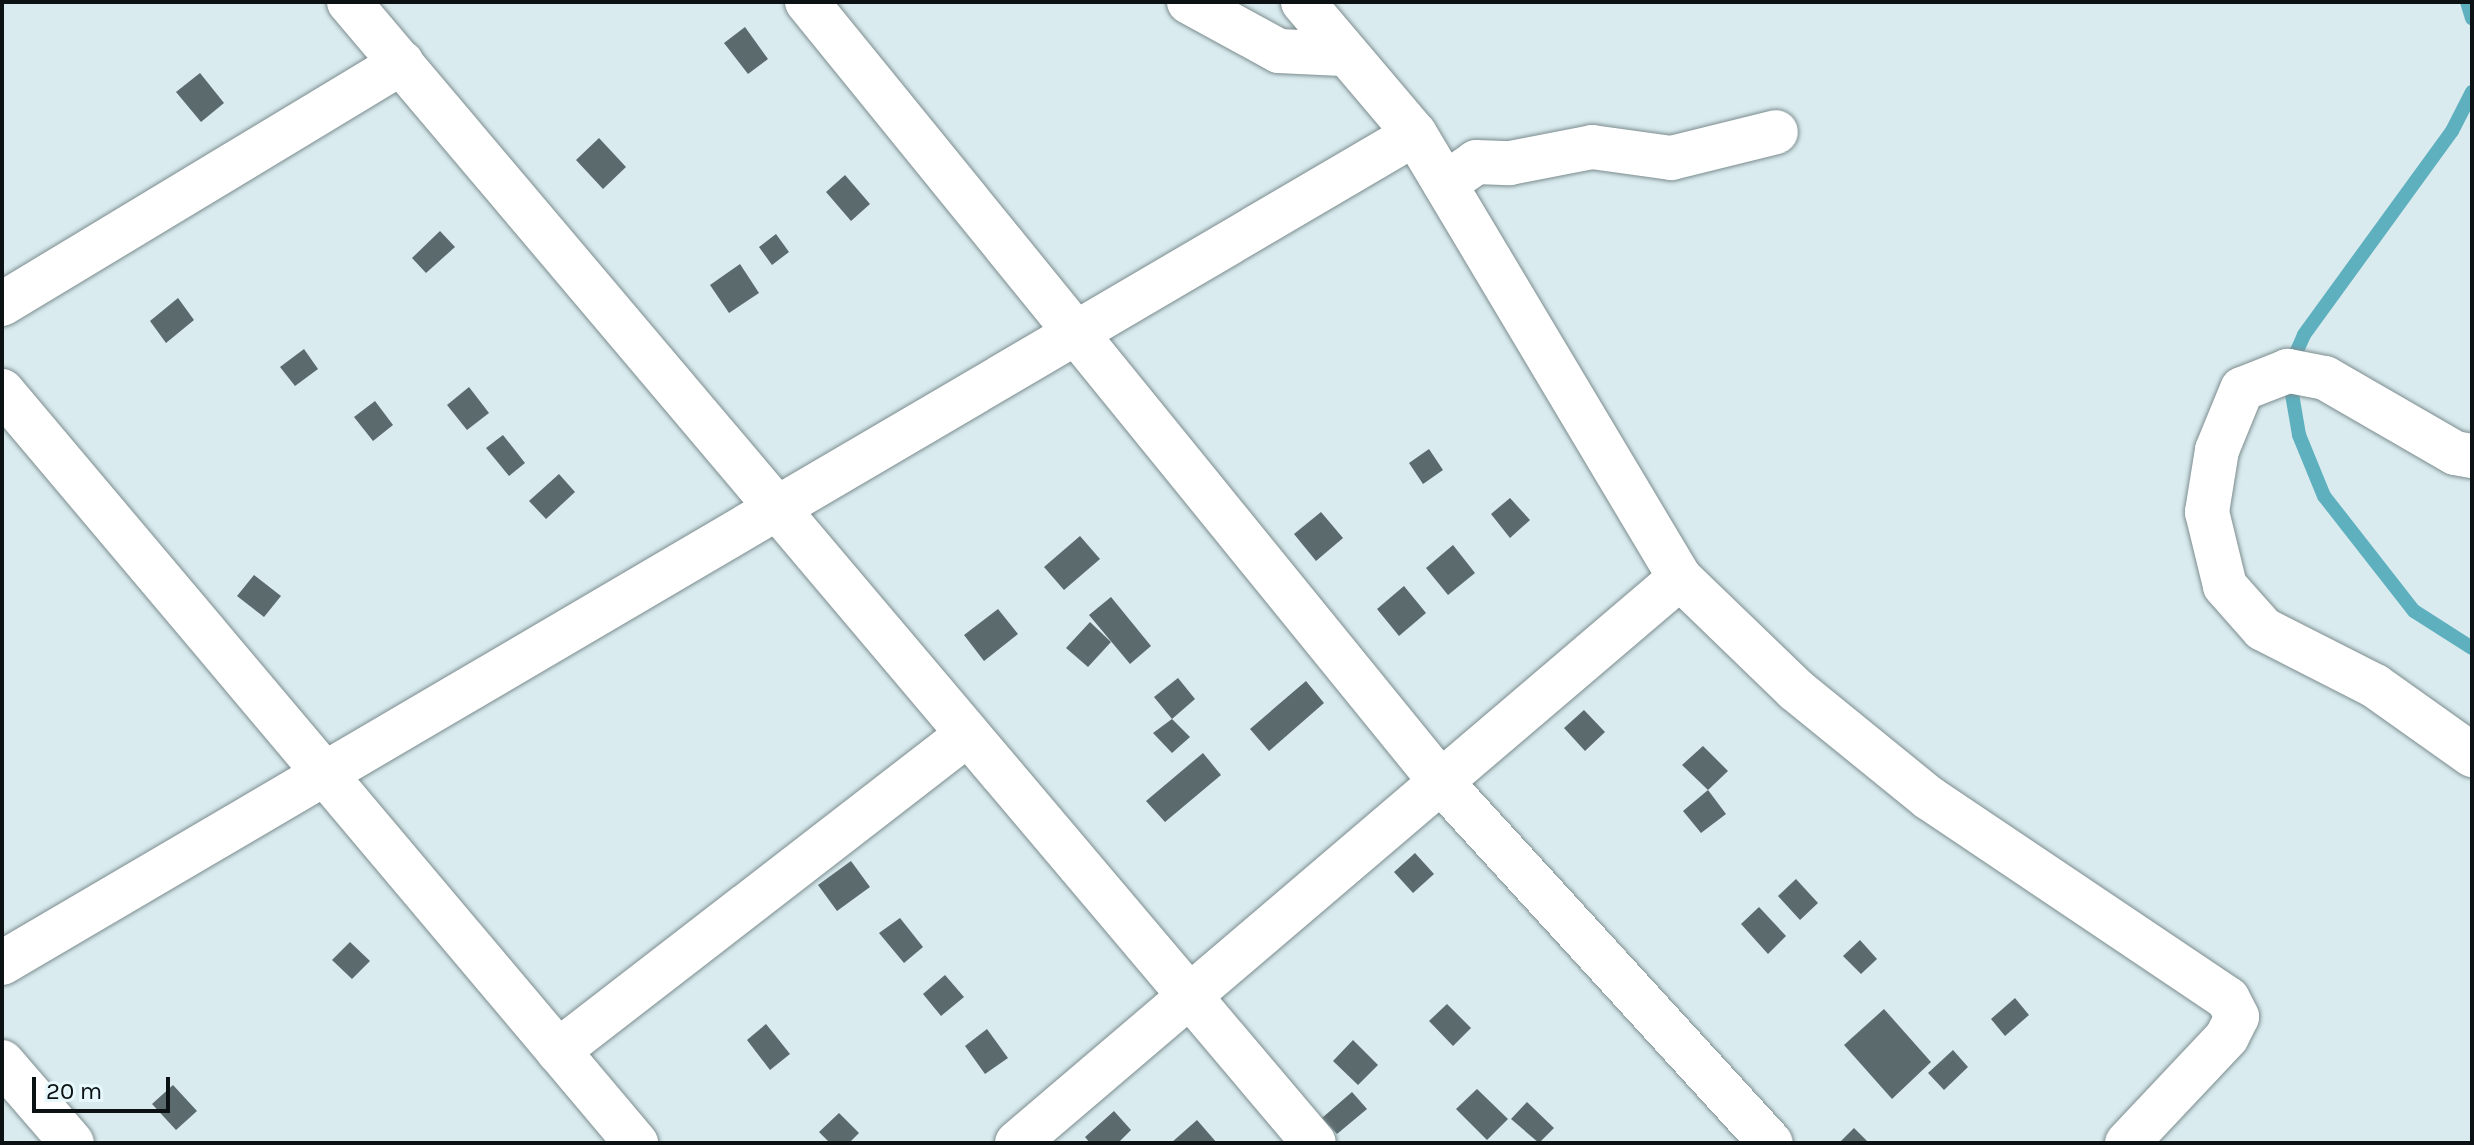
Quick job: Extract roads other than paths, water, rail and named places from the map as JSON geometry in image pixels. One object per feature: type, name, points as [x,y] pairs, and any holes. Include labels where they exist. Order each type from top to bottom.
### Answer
[{"type":"street","points":[[349,2],[1314,1143]]},
{"type":"street","points":[[807,2],[1441,782],[1771,1143]]},
{"type":"street","points":[[1189,2],[1279,51],[1342,54]]},
{"type":"street","points":[[1303,2],[1342,54],[1415,134],[1680,578],[1796,690],[1929,798],[2228,999],[2237,1017],[2227,1037],[2127,1143]]},
{"type":"street","points":[[2,304],[402,63]]},
{"type":"street","points":[[1445,184],[1476,162],[1510,163],[1592,147],[1671,158],[1776,132]]},
{"type":"street","points":[[2,963],[1415,134]]},
{"type":"street","points":[[2472,456],[2455,453],[2325,378],[2288,371],[2242,389],[2217,450],[2207,512],[2225,586],[2263,629],[2375,686],[2472,755]]},
{"type":"street","points":[[2,391],[636,1143]]},
{"type":"street","points":[[1017,1143],[1680,578]]},
{"type":"street","points":[[558,1051],[968,734]]},
{"type":"street","points":[[2,1062],[72,1143]]},
{"type":"waterway","points":[[2467,2],[2472,18]]},
{"type":"waterway","points":[[2472,92],[2452,131],[2304,335],[2288,371],[2299,435],[2324,496],[2414,611],[2472,648]]}]
